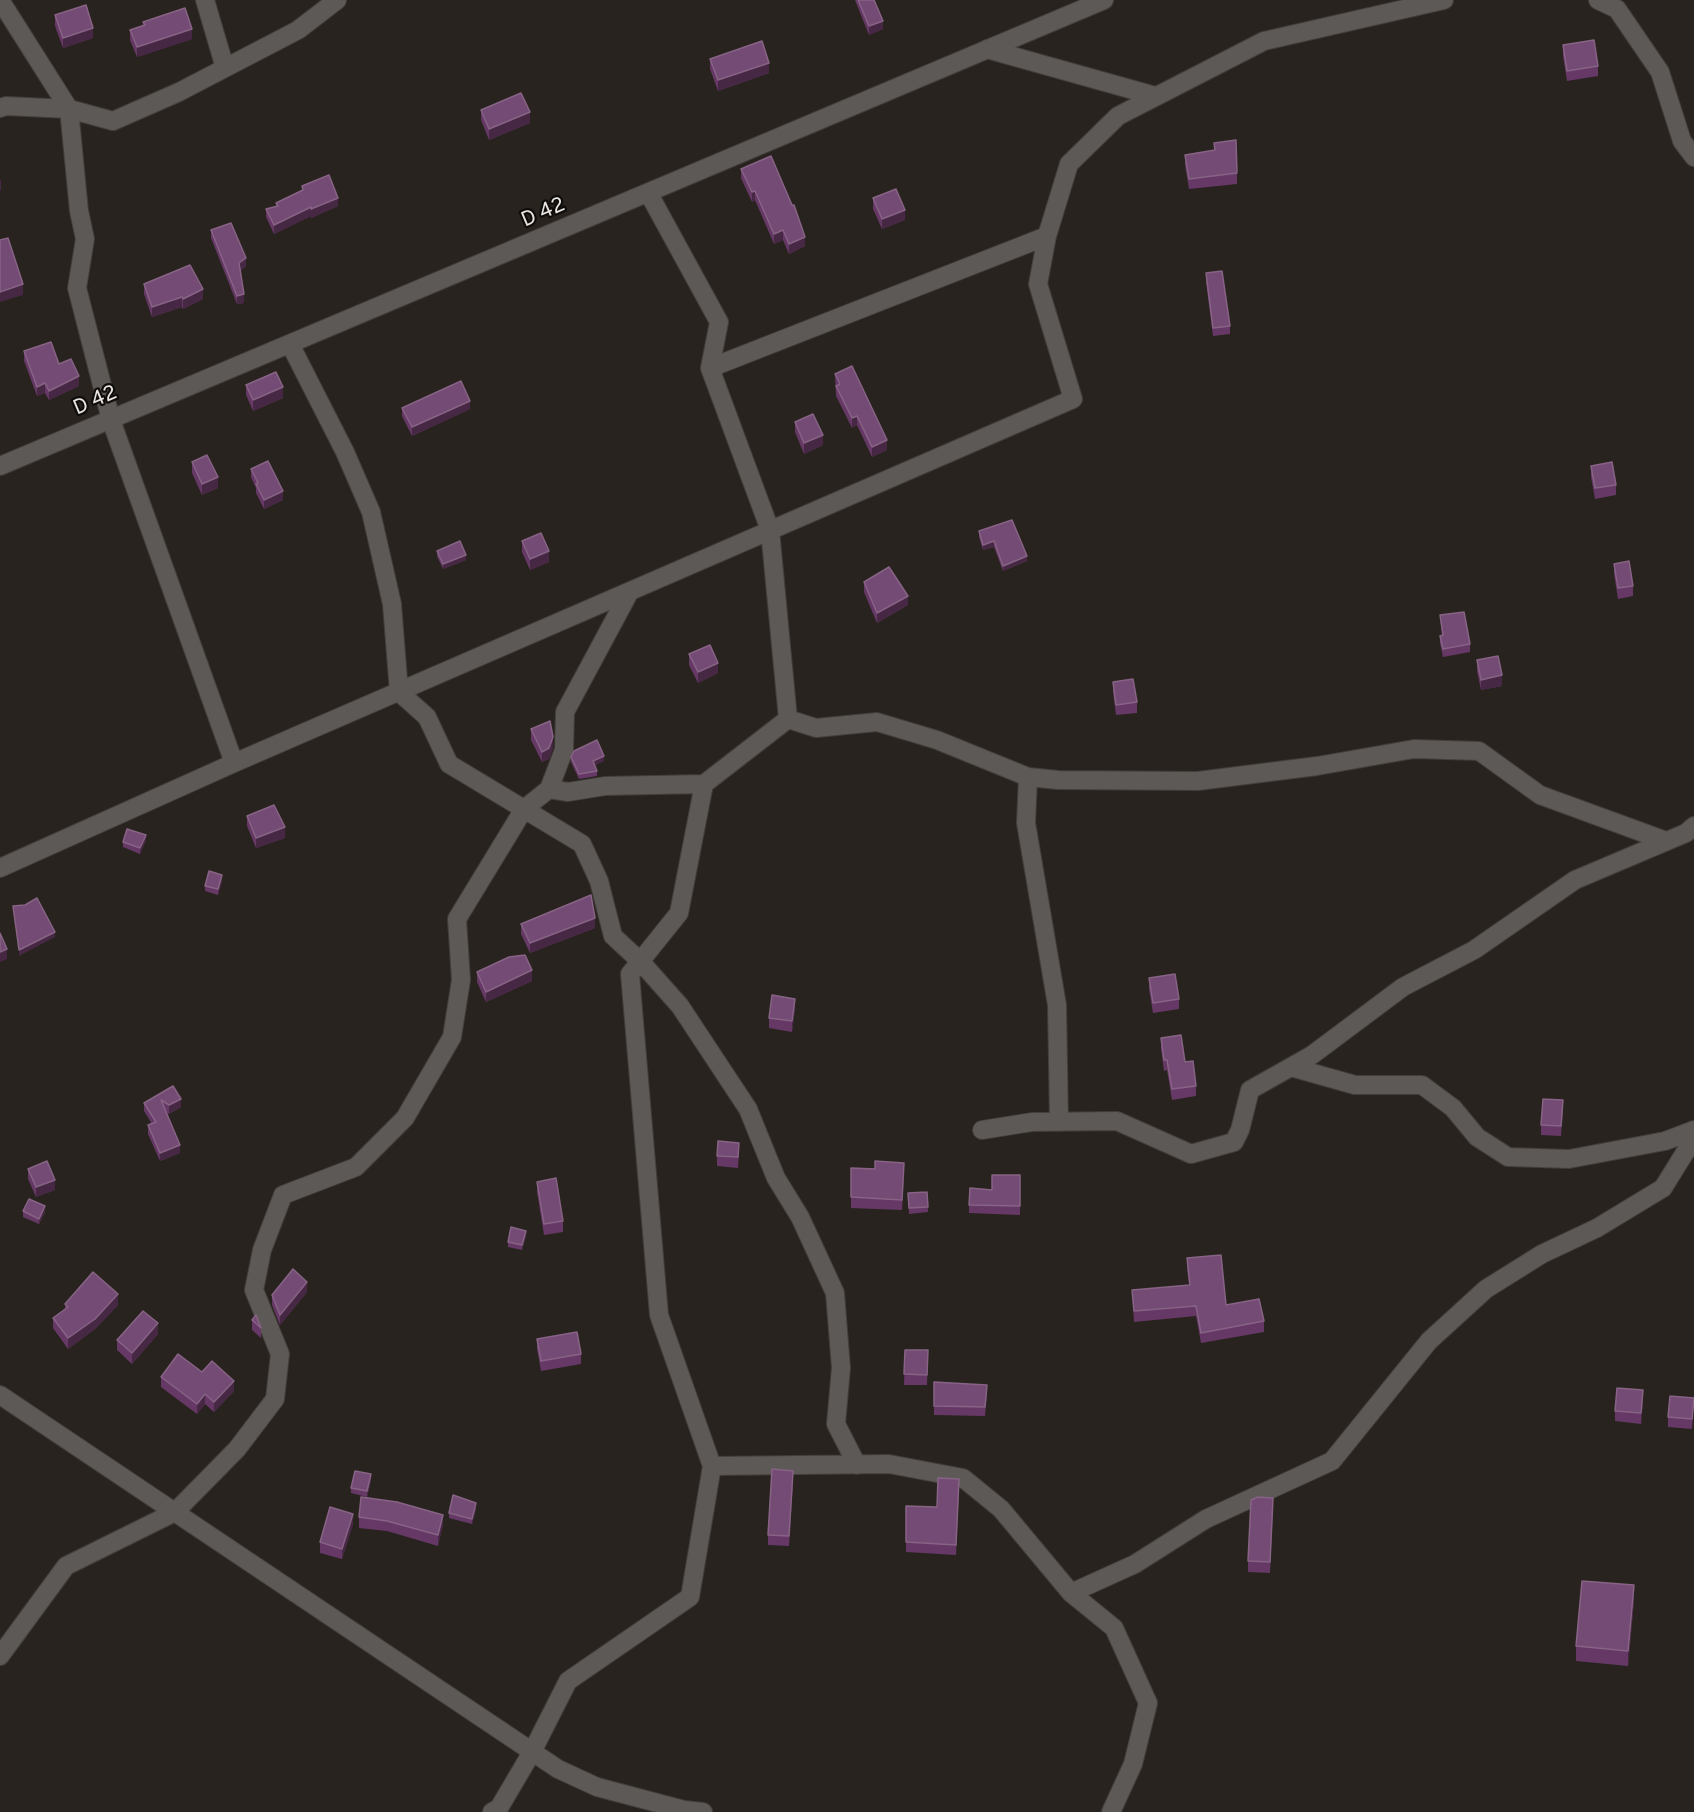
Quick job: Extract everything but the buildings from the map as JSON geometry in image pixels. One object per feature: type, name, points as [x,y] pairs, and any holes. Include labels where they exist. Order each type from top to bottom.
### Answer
[{"type":"street","points":[[0,0],[69,109],[79,211],[85,239],[78,288],[111,420],[234,763]]},
{"type":"street","points":[[205,0],[225,68]]},
{"type":"street","points":[[0,108],[6,106],[69,109],[113,121],[225,68],[298,30],[337,0]]},
{"type":"street","name":"D 42","points":[[0,466],[1104,0]]},
{"type":"street","points":[[0,868],[234,763],[1073,399],[1038,284],[1047,236],[1069,164],[1118,116],[1264,41],[1444,0]]},
{"type":"street","points":[[1598,0],[1617,9],[1660,72],[1682,141],[1694,157]]},
{"type":"street","points":[[987,50],[1155,96]]},
{"type":"street","points":[[649,194],[719,322],[710,368],[770,530],[788,719]]},
{"type":"street","points":[[710,368],[1047,236]]},
{"type":"street","points":[[290,344],[345,452],[371,512],[392,604],[399,692],[427,717],[448,764],[582,844],[599,881],[613,936],[640,961],[680,1006],[748,1109],[776,1178],[800,1217],[835,1293],[841,1368],[836,1424],[858,1465]]},
{"type":"street","points":[[0,1656],[66,1566],[175,1512],[237,1449],[275,1399],[280,1354],[254,1290],[262,1250],[283,1195],[356,1167],[405,1118],[452,1037],[461,980],[457,919],[524,809],[549,789],[564,750],[565,712],[630,591]]},
{"type":"street","points":[[788,719],[816,728],[877,722],[937,740],[1028,777],[1197,782],[1317,766],[1414,749],[1479,751],[1540,795],[1666,841]]},
{"type":"street","points":[[549,789],[568,792],[605,786],[704,784],[788,719]]},
{"type":"street","points":[[1028,777],[1026,823],[1057,1005],[1059,1122]]},
{"type":"street","points":[[492,1812],[499,1808],[532,1752],[568,1681],[690,1597],[712,1466],[659,1315],[630,974],[679,914],[704,784]]},
{"type":"street","points":[[982,1130],[1032,1122],[1117,1121],[1191,1154],[1234,1142],[1240,1130],[1250,1090],[1312,1055],[1403,987],[1474,950],[1575,880],[1686,833],[1694,826]]},
{"type":"street","points":[[1291,1067],[1355,1085],[1422,1085],[1453,1108],[1477,1137],[1508,1157],[1569,1159],[1665,1142],[1694,1130]]},
{"type":"street","points":[[1071,1593],[1135,1564],[1206,1519],[1332,1461],[1429,1341],[1486,1289],[1542,1254],[1597,1228],[1663,1188],[1694,1138]]},
{"type":"street","points":[[0,1395],[558,1769],[597,1787],[684,1810],[703,1812]]},
{"type":"street","points":[[712,1466],[889,1464],[963,1478],[1001,1509],[1071,1593],[1114,1628],[1148,1703],[1133,1764],[1111,1812]]}]
